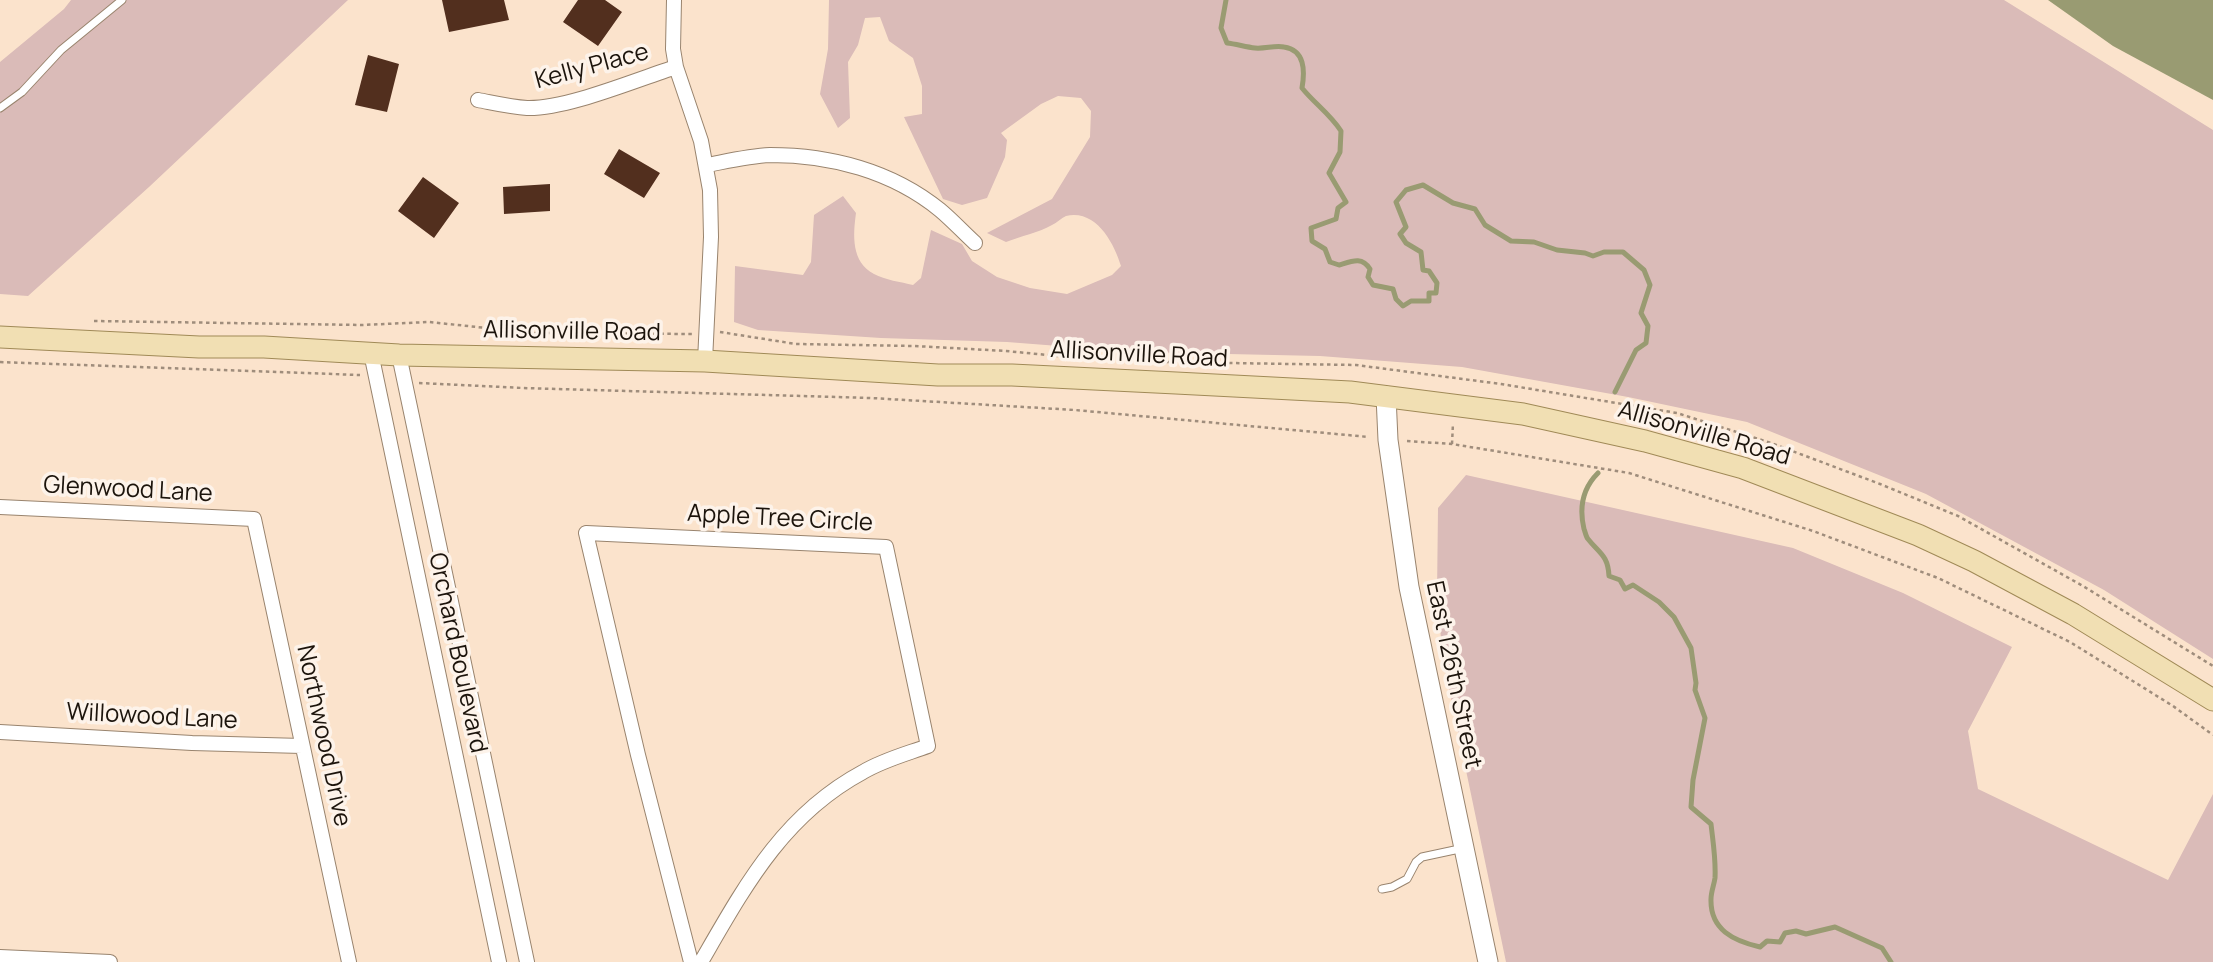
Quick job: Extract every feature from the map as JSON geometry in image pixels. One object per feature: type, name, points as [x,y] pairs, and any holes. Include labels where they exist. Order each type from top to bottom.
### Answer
[{"type":"main road","name":"Allisonville Road","points":[[0,337],[399,355],[705,361],[938,375],[1012,375],[1349,392],[1523,414],[1645,441],[1743,468],[1918,535],[1974,561],[2073,614],[2213,700]]},
{"type":"main road","name":"East 126th Street","points":[[1385,396],[1388,440],[1409,587],[1488,962]]},
{"type":"street","points":[[674,0],[673,49],[676,67],[707,165],[711,211],[705,361]]},
{"type":"street","name":"Kelly Place","points":[[478,100],[527,108],[544,107],[676,67]]},
{"type":"street","points":[[707,165],[768,155],[851,164],[880,174],[911,190],[940,210],[975,243]]},
{"type":"street","name":"Orchard Boulevard","points":[[370,353],[499,962]]},
{"type":"street","name":"Orchard Boulevard","points":[[399,355],[527,962]]},
{"type":"street","name":"Glenwood Lane","points":[[0,507],[254,519]]},
{"type":"street","name":"Northwood Drive","points":[[254,519],[349,962]]},
{"type":"street","name":"Apple Tree Circle","points":[[691,962],[638,755],[586,533],[886,547],[928,746],[886,760],[864,771],[826,794],[800,816],[751,878],[701,962]]},
{"type":"street","name":"Willowood Lane","points":[[0,733],[302,746]]},
{"type":"street","points":[[0,957],[110,962]]},
{"type":"lane","points":[[0,108],[22,92],[61,50],[122,0]]},
{"type":"lane","points":[[1382,889],[1392,887],[1407,878],[1416,862],[1422,858],[1464,848]]},
{"type":"path","points":[[0,362],[374,377]]},
{"type":"path","points":[[403,380],[523,388],[871,398],[1075,410],[1343,434]]},
{"type":"path","points":[[1452,444],[1629,473],[1813,531],[1938,578],[2070,642],[2173,706],[2213,735]]},
{"type":"shaded area","points":[[71,0],[348,0],[149,187],[28,296],[0,294],[0,62],[64,9]]},
{"type":"shaded area","points":[[829,0],[2004,0],[2213,130],[2213,659],[2104,590],[1926,494],[1747,422],[1462,367],[1320,356],[1136,352],[1007,342],[881,338],[758,330],[734,322],[735,266],[803,275],[811,262],[814,215],[843,196],[856,213],[854,239],[861,262],[874,274],[893,281],[913,285],[921,278],[931,230],[962,244],[972,261],[997,277],[1030,288],[1067,294],[1112,275],[1121,266],[1114,247],[1102,230],[1095,223],[1077,215],[1066,216],[1047,228],[1006,242],[987,233],[1052,199],[1090,137],[1091,111],[1081,98],[1058,96],[1041,104],[1001,133],[1007,140],[1005,157],[987,198],[962,205],[943,199],[904,117],[922,114],[922,86],[913,58],[889,41],[880,17],[865,18],[858,45],[848,62],[850,118],[838,128],[820,94],[828,49]]},
{"type":"shaded area","points":[[2048,0],[2213,0],[2213,100],[2113,46]]},
{"type":"shaded area","points":[[1466,475],[1793,548],[1903,593],[2012,647],[1968,731],[1978,789],[2168,880],[2213,794],[2213,962],[1506,962],[1443,660],[1437,595],[1438,508]]},
{"type":"building","points":[[442,0],[504,0],[509,20],[449,32]]},
{"type":"building","points":[[578,0],[605,0],[622,12],[598,46],[563,22]]},
{"type":"building","points":[[368,55],[399,64],[387,112],[355,105]]},
{"type":"building","points":[[619,149],[660,173],[644,198],[604,174]]},
{"type":"building","points":[[423,177],[459,203],[434,238],[398,211]]},
{"type":"building","points":[[550,184],[550,211],[504,214],[503,187]]},
{"type":"waterway","points":[[1226,0],[1221,28],[1227,43],[1255,48],[1281,47],[1296,52],[1302,62],[1302,88],[1341,131],[1340,152],[1329,173],[1346,202],[1338,208],[1336,219],[1311,228],[1312,241],[1325,249],[1330,262],[1339,265],[1364,262],[1370,269],[1368,277],[1373,285],[1393,289],[1396,299],[1403,306],[1411,301],[1429,301],[1429,293],[1436,293],[1437,283],[1429,271],[1423,270],[1421,252],[1406,243],[1400,234],[1406,227],[1396,202],[1406,190],[1423,185],[1453,203],[1475,209],[1485,225],[1511,241],[1534,242],[1557,250],[1593,256],[1604,252],[1623,252],[1644,270],[1650,285],[1641,313],[1648,326],[1646,343],[1636,350],[1615,392]]},
{"type":"waterway","points":[[1598,473],[1589,485],[1582,506],[1587,538],[1605,559],[1609,576],[1620,580],[1625,589],[1633,585],[1659,602],[1674,617],[1691,648],[1695,690],[1705,718],[1693,780],[1691,807],[1711,824],[1715,871],[1711,899],[1712,910],[1719,926],[1733,937],[1760,947],[1767,941],[1780,942],[1785,933],[1796,931],[1806,934],[1835,927],[1882,948],[1891,962]]}]
